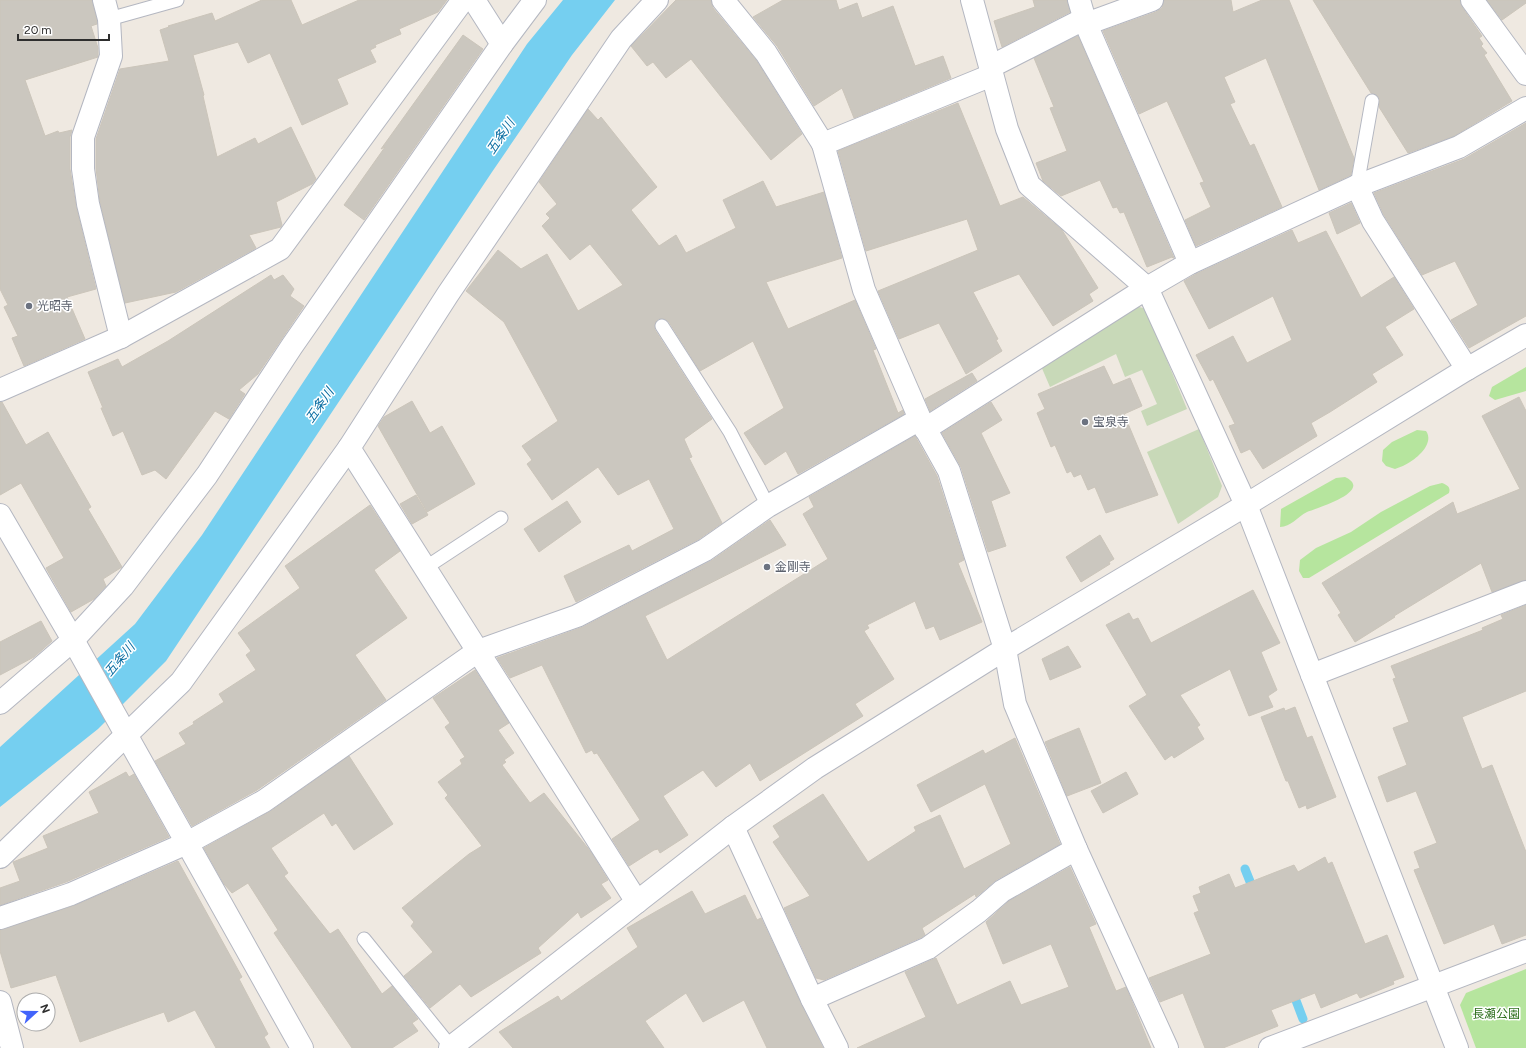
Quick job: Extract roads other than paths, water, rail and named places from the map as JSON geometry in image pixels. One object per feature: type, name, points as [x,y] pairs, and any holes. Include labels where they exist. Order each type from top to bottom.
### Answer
[{"type":"street","points":[[0,390],[121,337],[280,249],[463,0]]},
{"type":"street","points":[[474,0],[502,44]]},
{"type":"street","points":[[0,703],[73,640],[123,586],[207,475],[292,346],[502,44],[535,0]]},
{"type":"street","points":[[0,857],[181,682],[349,448],[448,294],[621,39],[657,0]]},
{"type":"street","points":[[723,0],[766,53],[823,144],[864,290],[922,424],[949,471],[1005,649],[1015,704],[1076,849],[1167,1048]]},
{"type":"street","points":[[972,0],[1007,129],[1029,185],[1146,288],[1246,505],[1457,1048]]},
{"type":"street","points":[[823,144],[992,71],[1083,14],[1152,0]]},
{"type":"street","points":[[1472,0],[1526,74]]},
{"type":"street","points":[[107,10],[111,56],[83,138],[83,169],[88,204],[121,337]]},
{"type":"street","points":[[1083,14],[1190,263]]},
{"type":"street","points":[[0,918],[71,894],[187,843],[264,801],[478,650],[577,616],[704,550],[768,506],[922,424],[1146,288],[1190,263],[1357,186],[1458,147],[1526,108]]},
{"type":"street","points":[[1357,186],[1373,221],[1467,369]]},
{"type":"street","points":[[451,1048],[733,827],[815,768],[1005,649],[1246,505],[1467,369],[1526,335]]},
{"type":"street","points":[[349,448],[637,902]]},
{"type":"street","points":[[0,515],[73,640],[302,1048]]},
{"type":"street","points":[[1312,675],[1526,592]]},
{"type":"street","points":[[733,827],[812,999],[837,1048]]},
{"type":"street","points":[[812,999],[928,948],[979,911],[1002,891],[1076,849]]},
{"type":"street","points":[[1270,1048],[1526,951]]},
{"type":"street","points":[[0,1002],[12,1048]]},
{"type":"lane","points":[[107,10],[177,0]]},
{"type":"lane","points":[[1357,186],[1372,101]]},
{"type":"lane","points":[[662,326],[730,432],[768,506]]},
{"type":"lane","points":[[425,568],[501,518]]},
{"type":"lane","points":[[364,939],[451,1048]]},
{"type":"water","name":"五条川","points":[[563,0],[615,0],[572,55],[492,172],[166,661],[98,729],[0,807],[0,747],[135,624],[202,535],[527,44]]},
{"type":"waterway","points":[[1245,869],[1255,894]]},
{"type":"waterway","points":[[1292,990],[1303,1019]]},
{"type":"place","name":"光昭寺","points":[[29,306]]},
{"type":"place","name":"宝泉寺","points":[[1085,422]]},
{"type":"place","name":"金剛寺","points":[[767,567]]},
{"type":"park label","name":"長瀬公園","points":[[1496,1014]]}]
